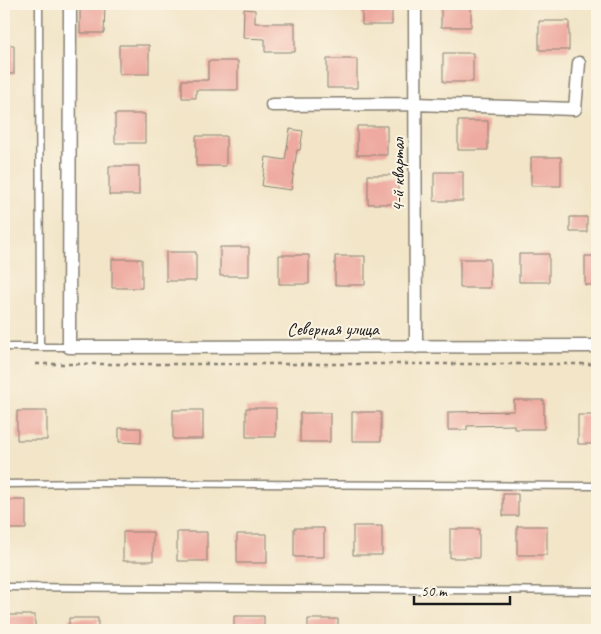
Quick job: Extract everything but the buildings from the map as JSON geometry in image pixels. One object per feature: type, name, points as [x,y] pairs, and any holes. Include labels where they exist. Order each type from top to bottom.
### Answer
[{"type":"street","points":[[69,347],[70,4]]},
{"type":"street","name":"4-й квартал","points":[[415,4],[416,347]]},
{"type":"street","points":[[272,105],[415,104],[575,109],[579,63]]},
{"type":"street","name":"Северная улица","points":[[69,347],[597,346]]},
{"type":"lane","points":[[39,4],[40,347]]},
{"type":"lane","points":[[4,347],[69,347]]},
{"type":"lane","points":[[4,484],[101,482],[597,486]]},
{"type":"lane","points":[[4,586],[597,591]]},
{"type":"path","points":[[36,364],[597,364]]}]
